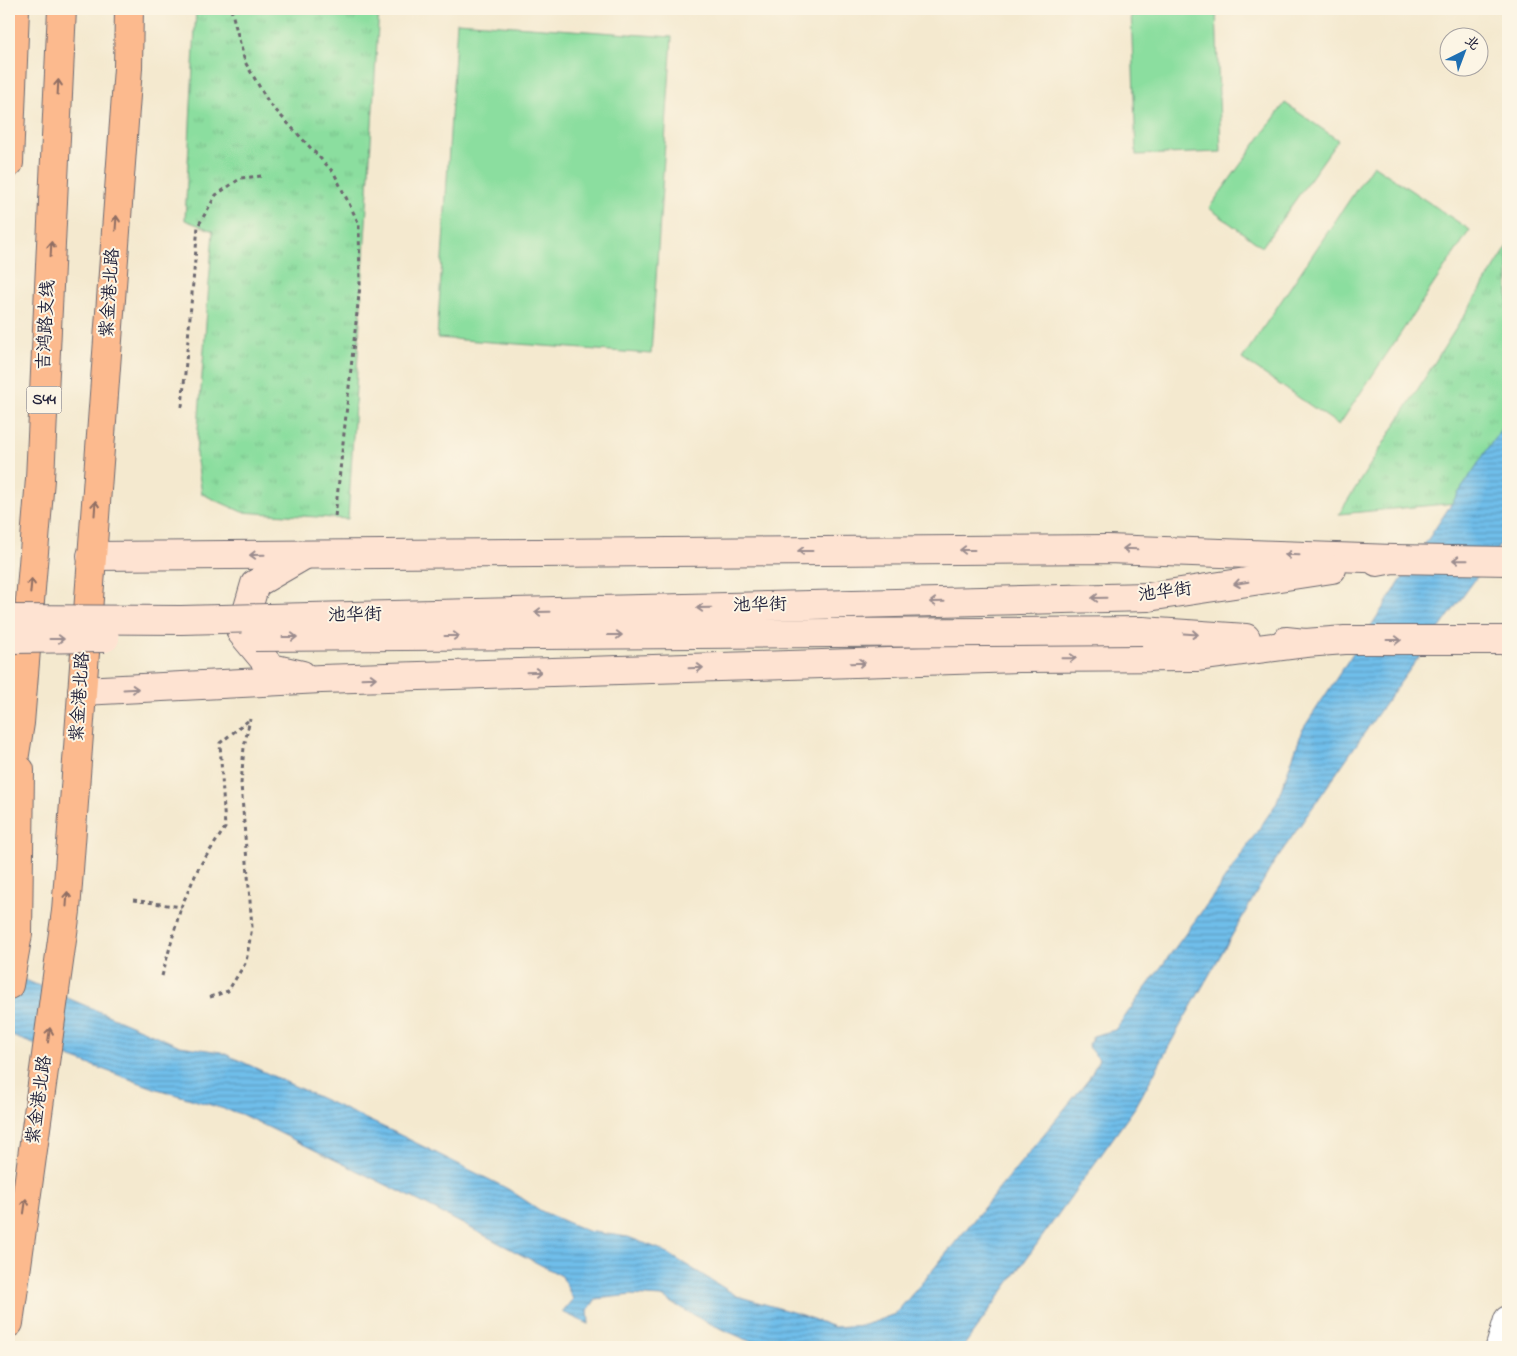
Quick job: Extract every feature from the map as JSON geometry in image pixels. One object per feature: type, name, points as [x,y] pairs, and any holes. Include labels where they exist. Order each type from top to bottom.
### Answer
[{"type":"main road","points":[[9,163],[15,9]]},
{"type":"main road","name":"吉鸿路支线","points":[[9,791],[20,723],[40,479],[62,9]]},
{"type":"main road","name":"紫金港北路","points":[[9,1323],[66,912],[128,68],[129,9]]},
{"type":"main road","points":[[91,556],[1107,548],[1393,559]]},
{"type":"main road","points":[[306,554],[254,584],[241,632],[271,668],[321,679]]},
{"type":"main road","name":"池华街","points":[[9,619],[181,620],[1148,597],[1393,559],[1508,561]]},
{"type":"main road","name":"池华街","points":[[9,639],[1142,631],[1305,643],[1345,640],[1508,640]]},
{"type":"main road","points":[[82,691],[321,679],[1000,659],[1196,656],[1305,643]]},
{"type":"main road","points":[[9,984],[18,934],[20,723]]},
{"type":"street","name":"紫金港北路","points":[[128,68],[142,9]]},
{"type":"street","points":[[1500,1347],[1508,1320]]},
{"type":"path","points":[[231,9],[245,62],[264,95],[269,103],[334,174],[359,224],[360,285],[335,517]]},
{"type":"path","points":[[182,408],[198,226],[216,195],[241,178],[262,176]]},
{"type":"path","points":[[162,976],[181,907],[199,867],[225,828],[220,743],[250,719],[244,747],[241,784],[252,927],[246,962],[228,991],[210,997]]},
{"type":"path","points":[[132,900],[181,907]]},
{"type":"green space","points":[[196,9],[379,9],[348,519],[242,512],[202,494],[196,455],[213,231],[185,220]]},
{"type":"green space","points":[[1131,9],[1216,9],[1221,152],[1136,155]]},
{"type":"green space","points":[[457,22],[672,37],[651,354],[437,338]]},
{"type":"green space","points":[[1285,103],[1338,140],[1262,247],[1209,208]]},
{"type":"green space","points":[[1373,165],[1470,230],[1339,425],[1242,359]]},
{"type":"green space","points":[[1508,246],[1508,498],[1339,514]]},
{"type":"water","points":[[1508,418],[1508,534],[1379,712],[1273,864],[1136,1106],[963,1347],[763,1347],[704,1321],[662,1297],[631,1295],[596,1299],[588,1310],[589,1324],[562,1312],[573,1299],[562,1276],[413,1198],[241,1114],[154,1088],[9,1035],[9,973],[180,1046],[221,1052],[396,1133],[508,1189],[541,1211],[587,1231],[628,1237],[662,1250],[737,1296],[799,1314],[834,1327],[865,1325],[895,1314],[1089,1079],[1099,1059],[1088,1047],[1093,1036],[1115,1030],[1213,896],[1276,804],[1303,729]]}]
